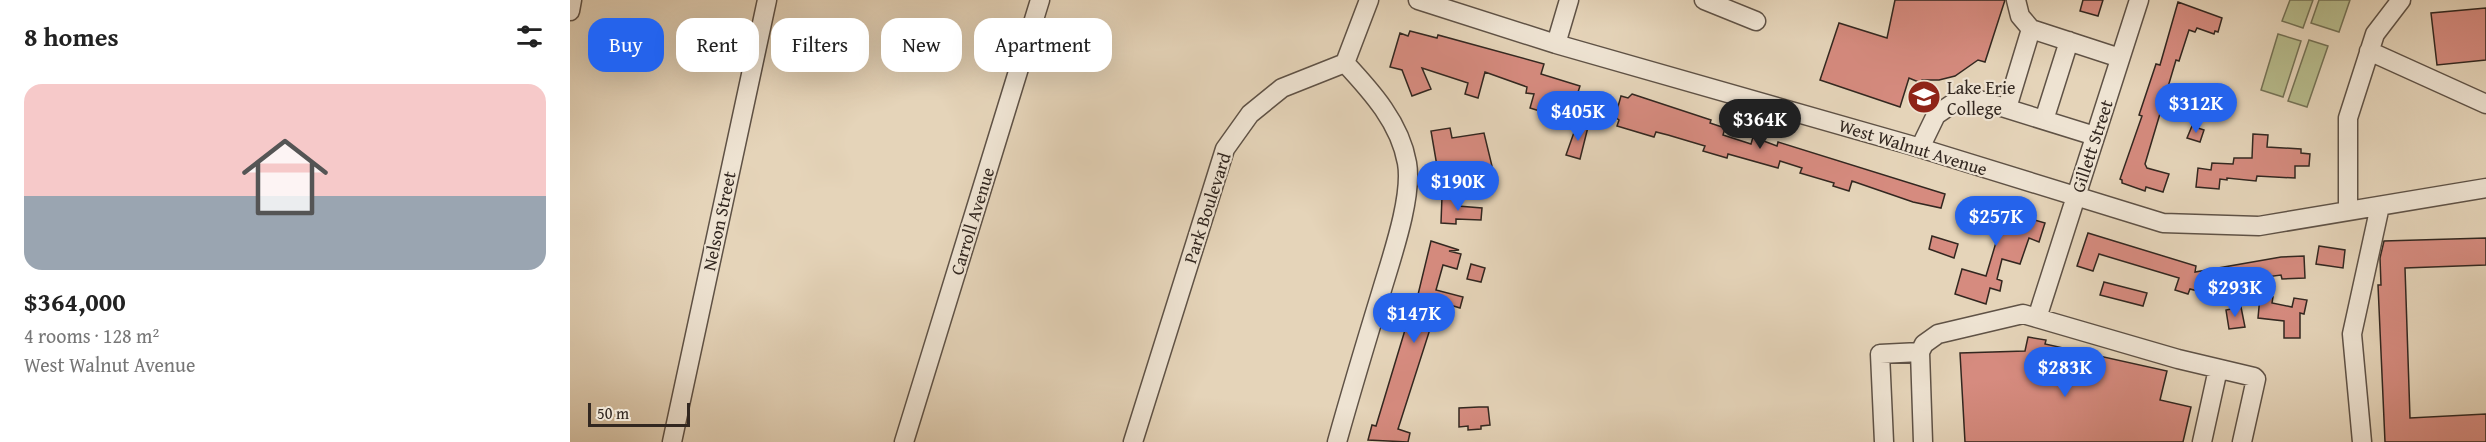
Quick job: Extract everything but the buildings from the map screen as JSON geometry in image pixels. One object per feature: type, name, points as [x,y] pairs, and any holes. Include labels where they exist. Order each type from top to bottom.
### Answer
[{"type":"street","points":[[570,11],[572,0]]},
{"type":"street","name":"Nelson Street","points":[[672,442],[767,0]]},
{"type":"street","name":"Carroll Avenue","points":[[904,442],[1040,0]]},
{"type":"street","points":[[1336,442],[1399,234],[1405,196],[1407,165],[1399,135],[1376,96],[1346,63],[1369,0]]},
{"type":"street","name":"West Walnut Avenue","points":[[1418,0],[1556,44],[1920,148],[2163,223],[2259,226],[2486,188]]},
{"type":"street","points":[[1556,44],[1569,0]]},
{"type":"street","points":[[1704,0],[1756,21]]},
{"type":"street","points":[[2016,0],[2020,16],[2031,29],[2120,58]]},
{"type":"street","name":"Gillett Street","points":[[2037,318],[2139,0]]},
{"type":"street","points":[[2348,211],[2348,118],[2375,34],[2401,0]]},
{"type":"street","points":[[2007,108],[2031,29]]},
{"type":"street","points":[[2044,120],[2069,41]]},
{"type":"street","points":[[2369,51],[2486,104]]},
{"type":"street","name":"Park Boulevard","points":[[1133,442],[1225,148],[1250,114],[1282,88],[1346,63]]},
{"type":"street","points":[[1920,148],[1936,115],[1955,102],[1976,99],[2095,136]]},
{"type":"street","points":[[2362,442],[2352,334],[2380,206]]},
{"type":"street","points":[[1923,442],[1920,352],[1924,344],[1938,334],[2023,314],[2256,379],[2242,442]]},
{"type":"street","points":[[1884,442],[1880,354],[1920,352]]},
{"type":"street","points":[[2202,442],[2218,369]]},
{"type":"green space","points":[[2290,0],[2313,0],[2303,28],[2282,21]]},
{"type":"green space","points":[[2319,0],[2350,0],[2339,32],[2311,23]]},
{"type":"green space","points":[[2278,34],[2301,41],[2283,97],[2261,90]]},
{"type":"green space","points":[[2309,40],[2328,46],[2307,107],[2288,101]]},
{"type":"place","name":"Lake Erie College","points":[[1924,97]]}]
